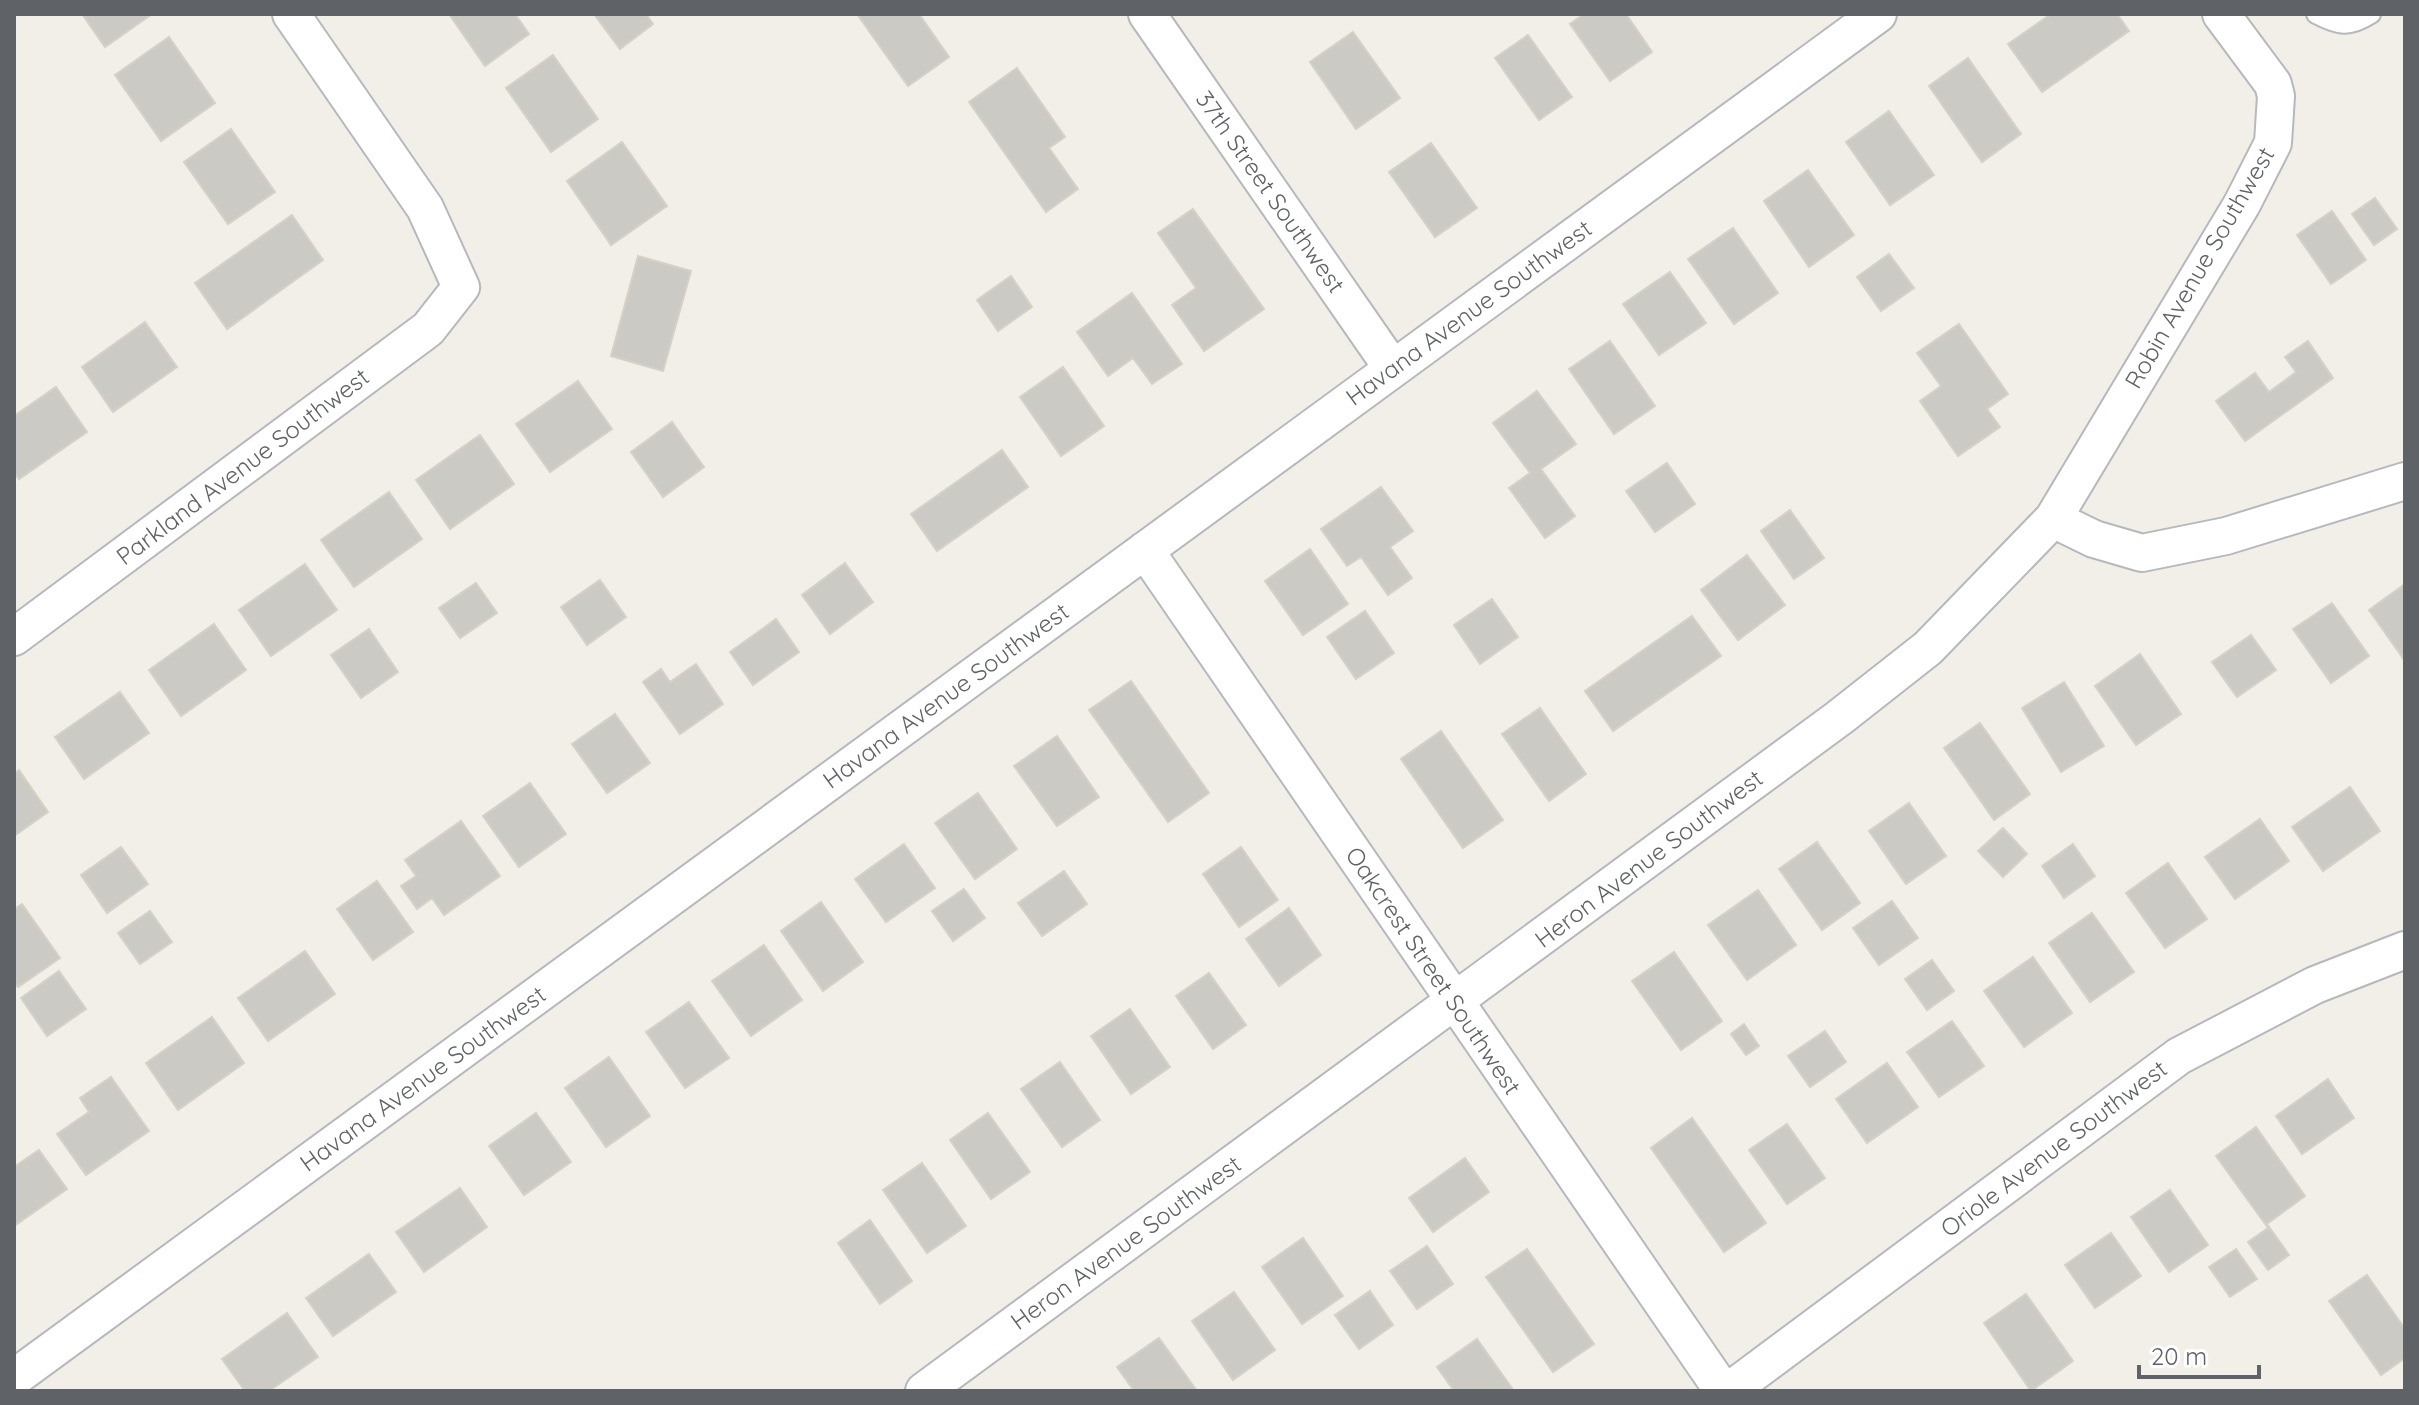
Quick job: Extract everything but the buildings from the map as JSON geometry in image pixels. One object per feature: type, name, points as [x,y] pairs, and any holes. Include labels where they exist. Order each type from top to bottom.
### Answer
[{"type":"street","name":"Parkland Avenue Southwest","points":[[14,637],[428,329],[461,287],[425,208],[291,14]]},
{"type":"street","name":"37th Street Southwest","points":[[1147,14],[1393,369]]},
{"type":"street","name":"Havana Avenue Southwest","points":[[14,1378],[1878,14]]},
{"type":"street","name":"Robin Avenue Southwest","points":[[2053,519],[2242,204],[2273,143],[2276,96],[2273,84],[2221,14]]},
{"type":"street","points":[[2053,519],[2094,539],[2142,553],[2226,536],[2405,481]]},
{"type":"street","name":"Heron Avenue Southwest","points":[[924,1391],[1839,718],[1928,648],[2053,519]]},
{"type":"street","name":"Oakcrest Street Southwest","points":[[1145,550],[1723,1391]]},
{"type":"street","name":"Oriole Avenue Southwest","points":[[1729,1391],[2179,1056],[2315,985],[2405,950]]},
{"type":"lane","points":[[2316,14],[2335,24],[2356,24],[2371,14]]}]
